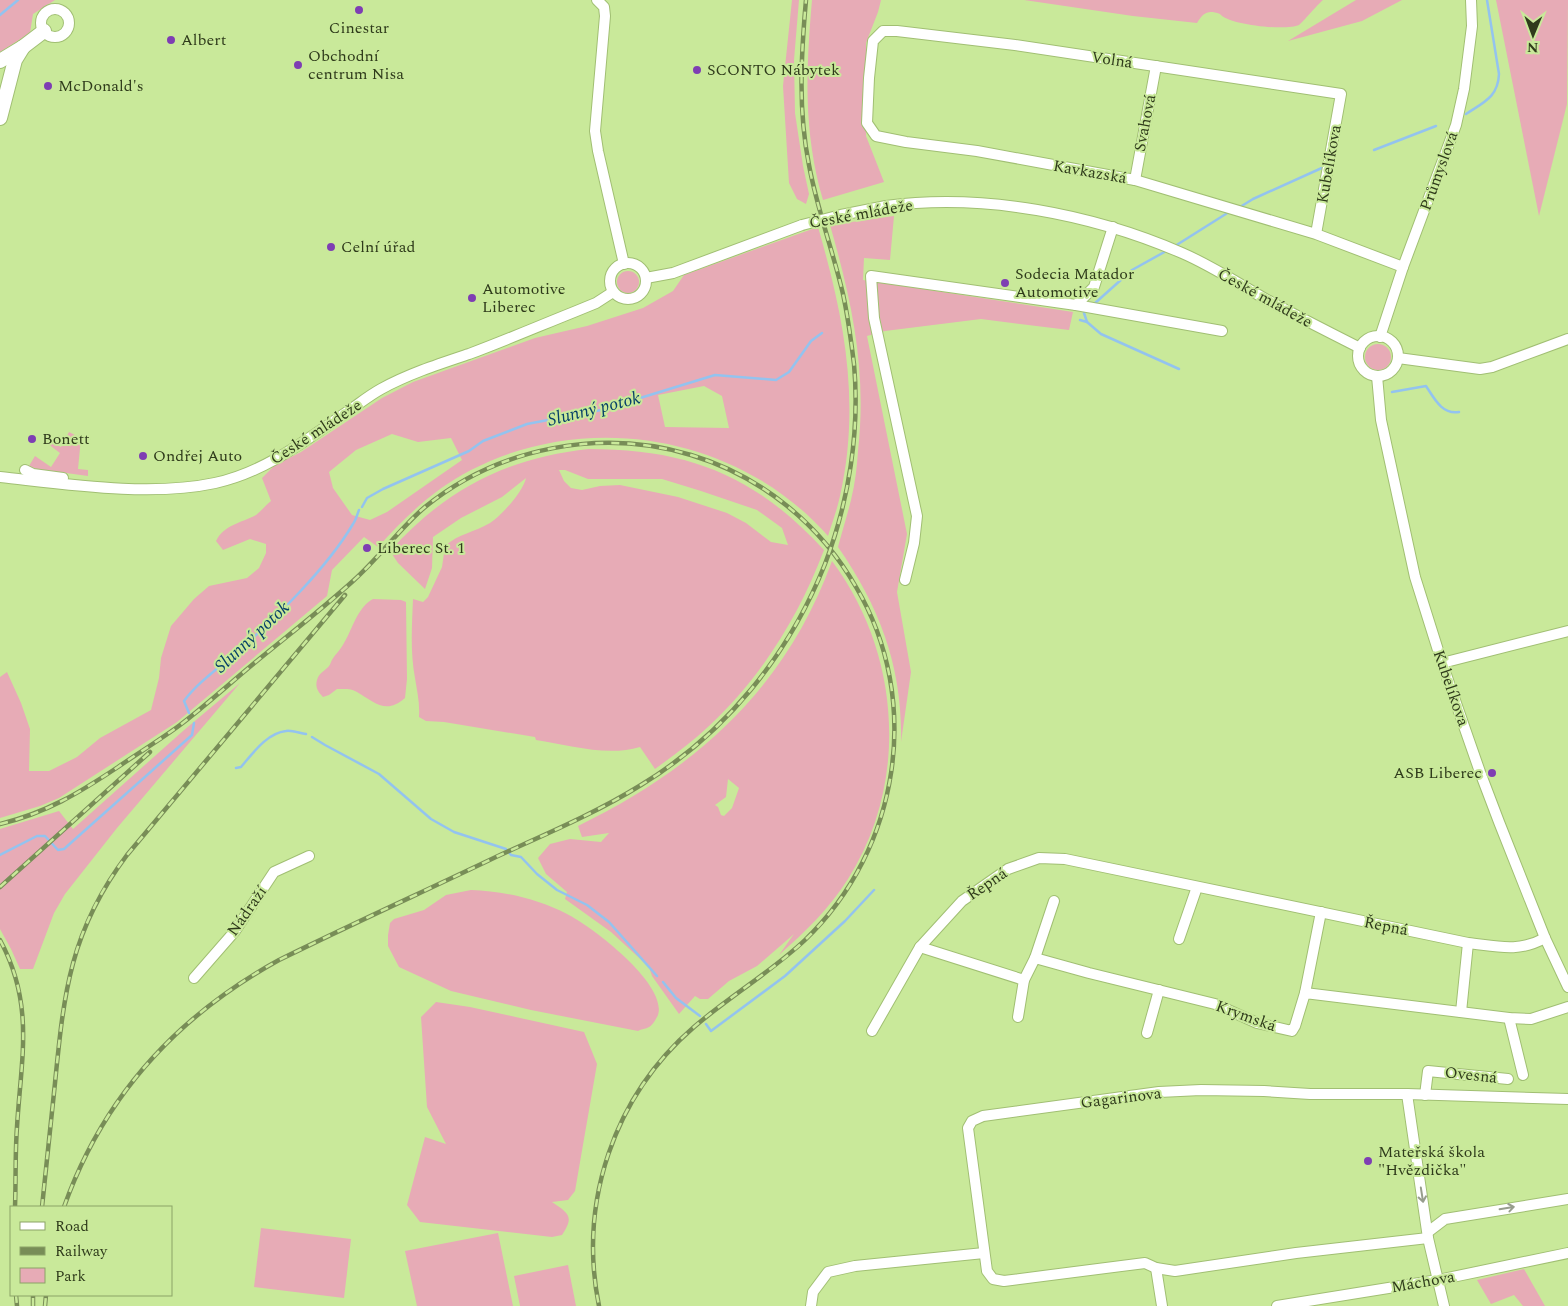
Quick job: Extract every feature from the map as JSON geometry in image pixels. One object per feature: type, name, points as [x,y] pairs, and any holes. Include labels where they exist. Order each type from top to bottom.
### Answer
[{"type":"highway","points":[[0,61],[23,48],[44,31]]},
{"type":"highway","points":[[0,118],[15,60],[23,48]]},
{"type":"street","points":[[60,10],[66,0]]},
{"type":"street","points":[[597,0],[604,7],[606,16],[595,119],[596,142],[624,264]]},
{"type":"street","name":"Průmyslová","points":[[1380,336],[1403,267],[1456,125],[1464,88],[1471,35],[1471,0]]},
{"type":"street","points":[[51,10],[60,10],[67,16],[69,21],[66,32],[59,36],[51,36],[44,31],[41,23],[44,15],[51,10]]},
{"type":"street","name":"Kavkazská","points":[[883,31],[873,40],[869,78],[867,123],[876,136],[906,142],[977,151],[1135,180],[1316,234],[1403,267]]},
{"type":"street","name":"Volná","points":[[883,31],[1015,45],[1341,94]]},
{"type":"street","name":"Svahová","points":[[1135,180],[1156,66]]},
{"type":"street","name":"Kubelíkova","points":[[1316,234],[1341,94]]},
{"type":"street","name":"České mládeže","points":[[646,278],[673,273],[802,225],[886,206],[929,203],[1007,206],[1043,211],[1113,228],[1160,244],[1181,253],[1360,348]]},
{"type":"street","points":[[1076,305],[1094,287],[1113,228]]},
{"type":"street","points":[[624,264],[638,266],[646,278],[644,290],[635,298],[623,298],[613,292],[610,282],[612,274],[617,267],[624,264]]},
{"type":"street","points":[[905,580],[914,542],[917,516],[874,318],[871,276],[1076,305],[1222,331]]},
{"type":"street","name":"České mládeže","points":[[0,477],[77,485],[149,489],[183,488],[215,483],[246,474],[259,469],[302,444],[381,389],[428,368],[596,303],[613,292]]},
{"type":"street","points":[[1380,336],[1388,339],[1394,345],[1398,358],[1393,370],[1383,376],[1377,376],[1367,373],[1360,365],[1358,359],[1360,348],[1367,340],[1380,336]]},
{"type":"street","points":[[1398,358],[1480,369],[1492,367],[1568,339]]},
{"type":"street","name":"Kubelíkova","points":[[1377,376],[1381,420],[1415,577],[1442,663],[1480,772],[1545,938],[1568,986]]},
{"type":"street","points":[[24,470],[33,474],[63,478],[77,485]]},
{"type":"street","points":[[1442,663],[1568,631]]},
{"type":"street","name":"Nádraží","points":[[194,978],[235,930],[274,872],[309,856]]},
{"type":"street","name":"Řepná","points":[[872,1031],[920,947],[962,901],[1008,869],[1039,858],[1064,859],[1468,943],[1516,948],[1535,944],[1545,938]]},
{"type":"street","points":[[1179,939],[1198,887]]},
{"type":"street","points":[[1018,1018],[1024,980],[1035,958],[1054,900]]},
{"type":"street","name":"Krymská","points":[[1035,958],[1214,1004],[1257,1023],[1292,1031],[1296,1026],[1305,993],[1321,912]]},
{"type":"street","points":[[1461,1012],[1468,943]]},
{"type":"street","points":[[920,947],[1024,980]]},
{"type":"street","points":[[1147,1033],[1159,990]]},
{"type":"street","points":[[1305,993],[1509,1018],[1531,1019],[1568,1007]]},
{"type":"street","points":[[1509,1018],[1523,1075]]},
{"type":"street","name":"Ovesná","points":[[1425,1095],[1428,1071],[1508,1079]]},
{"type":"street","name":"Gagarinova","points":[[1428,1235],[1175,1271],[1156,1268],[1145,1263],[1004,1280],[993,1279],[987,1271],[984,1253],[968,1128],[972,1121],[983,1116],[1159,1092],[1201,1090],[1568,1099]]},
{"type":"street","points":[[1407,1094],[1428,1235],[1444,1306]]},
{"type":"street","points":[[1428,1235],[1444,1218],[1568,1199]]},
{"type":"street","points":[[811,1306],[813,1292],[828,1272],[855,1266],[984,1253]]},
{"type":"street","name":"Máchova","points":[[1277,1306],[1438,1280],[1568,1253]]},
{"type":"street","points":[[1156,1268],[1162,1306]]},
{"type":"green space","points":[[0,0],[55,0],[33,14],[30,33],[0,52]]},
{"type":"green space","points":[[792,0],[799,0],[794,60],[795,113],[809,194],[806,204],[797,199],[789,183],[783,86]]},
{"type":"green space","points":[[812,0],[881,0],[866,43],[866,136],[884,182],[823,200],[809,125],[808,51]]},
{"type":"green space","points":[[1024,0],[1323,0],[1299,25],[1292,27],[1270,27],[1245,24],[1212,12],[1204,14],[1197,23]]},
{"type":"green space","points":[[1356,0],[1402,0],[1362,21],[1288,41]]},
{"type":"green space","points":[[1496,0],[1568,0],[1567,104],[1539,216]]},
{"type":"green space","points":[[894,216],[890,260],[864,258],[863,280],[1073,312],[1069,330],[981,319],[885,331],[867,336],[907,534],[897,592],[911,672],[901,742],[901,715],[898,689],[886,640],[866,593],[838,547],[856,476],[861,392],[856,336],[851,309],[830,225]]},
{"type":"green space","points":[[818,227],[842,327],[849,393],[846,461],[839,501],[828,536],[792,502],[752,475],[707,455],[661,443],[613,438],[564,441],[517,451],[458,477],[410,514],[378,547],[364,537],[332,570],[327,596],[177,722],[59,798],[0,818],[0,677],[7,672],[30,729],[29,771],[49,771],[77,757],[100,738],[151,710],[159,678],[161,658],[171,626],[194,599],[209,586],[247,578],[259,568],[266,553],[266,544],[250,539],[223,550],[216,541],[228,528],[256,515],[271,501],[262,478],[275,465],[301,452],[382,398],[413,382],[535,338],[587,326],[643,308],[673,291],[684,275]],"holes":[[[704,386],[722,396],[729,428],[665,427],[658,395]],[[392,434],[418,442],[451,438],[462,460],[387,512],[370,520],[352,515],[333,488],[329,472],[356,450]]]},
{"type":"green space","points":[[628,271],[636,274],[639,282],[636,290],[628,293],[620,290],[617,282],[620,274]]},
{"type":"green space","points":[[1378,344],[1387,348],[1391,357],[1387,366],[1378,370],[1369,366],[1365,357],[1369,348]]},
{"type":"green space","points":[[69,432],[81,438],[78,469],[88,470],[88,476],[37,469],[29,466],[35,456],[51,467],[60,453],[48,444],[51,442],[61,447]]},
{"type":"green space","points":[[589,449],[625,450],[658,454],[689,461],[718,472],[746,486],[773,503],[824,550],[803,599],[762,667],[709,726],[655,769],[640,747],[614,751],[588,749],[536,740],[535,737],[444,722],[426,721],[419,717],[419,702],[413,668],[413,599],[423,602],[428,597],[442,567],[445,546],[495,519],[506,509],[521,490],[526,478],[502,497],[461,518],[433,537],[432,568],[425,589],[398,563],[390,551],[433,510],[479,480],[504,469],[559,453]],"holes":[[[559,470],[565,470],[588,479],[662,479],[701,491],[757,510],[782,528],[788,545],[771,542],[746,523],[727,513],[678,497],[620,485],[600,486],[582,490],[571,488],[564,481]]]},
{"type":"green space","points":[[832,561],[855,597],[872,635],[883,676],[889,717],[888,759],[881,801],[868,841],[848,879],[833,900],[798,938],[779,955],[794,934],[757,966],[729,981],[708,999],[700,999],[695,996],[679,1014],[652,976],[649,967],[611,932],[565,899],[567,892],[546,874],[538,858],[550,844],[570,839],[601,842],[609,833],[582,837],[578,826],[621,803],[661,778],[699,750],[732,719],[763,685],[790,648],[813,606]],"holes":[[[728,779],[739,788],[732,808],[724,816],[721,815],[718,807],[715,805],[726,797]]]},
{"type":"green space","points":[[373,599],[401,600],[406,602],[407,679],[405,698],[392,706],[386,706],[375,703],[350,689],[337,689],[323,697],[318,691],[316,683],[318,677],[328,667],[342,646],[359,613]]},
{"type":"green space","points":[[240,683],[117,828],[65,894],[54,913],[33,969],[20,969],[0,929],[0,829],[59,811],[73,829]]},
{"type":"green space","points":[[471,890],[508,894],[532,900],[567,914],[593,930],[625,957],[651,988],[658,1002],[658,1015],[653,1023],[648,1028],[638,1031],[531,1010],[451,991],[399,967],[388,946],[390,923],[394,919],[424,910],[446,895]]},
{"type":"green space","points":[[436,1002],[470,1007],[584,1032],[597,1064],[575,1191],[568,1200],[552,1202],[568,1215],[568,1223],[562,1235],[552,1237],[420,1222],[407,1205],[425,1137],[446,1144],[427,1107],[421,1017]]},
{"type":"green space","points":[[261,1228],[351,1239],[344,1298],[254,1287]]},
{"type":"green space","points":[[498,1233],[513,1306],[417,1306],[405,1251]]},
{"type":"green space","points":[[568,1265],[576,1306],[520,1306],[514,1276]]},
{"type":"green space","points":[[1524,1269],[1545,1306],[1523,1306],[1514,1295],[1491,1304],[1477,1280]]},
{"type":"waterway","points":[[0,15],[18,0]]},
{"type":"waterway","name":"Slunný potok","points":[[1466,114],[1489,98],[1493,94],[1498,82],[1499,74],[1487,0]]},
{"type":"waterway","name":"Slunný potok","points":[[1374,150],[1436,126]]},
{"type":"waterway","name":"Slunný potok","points":[[1240,207],[1253,199],[1324,167]]},
{"type":"waterway","name":"Slunný potok","points":[[1175,246],[1229,212]]},
{"type":"waterway","name":"Slunný potok","points":[[1094,304],[1132,270],[1168,250]]},
{"type":"waterway","name":"Slunný potok","points":[[1080,320],[1087,322],[1084,313]]},
{"type":"waterway","points":[[1087,322],[1101,334],[1179,369]]},
{"type":"waterway","name":"Slunný potok","points":[[362,507],[367,498],[383,489],[469,451],[483,441],[527,424],[601,410],[715,375],[776,380],[789,372],[811,341],[822,333]]},
{"type":"waterway","points":[[1392,392],[1426,386],[1439,405],[1448,411],[1459,412]]},
{"type":"waterway","name":"Slunný potok","points":[[189,713],[184,701],[202,681],[252,639],[300,592],[342,541],[359,510]]},
{"type":"waterway","name":"Slunný potok","points":[[0,855],[37,836],[45,836],[58,850],[64,849],[192,735],[194,723]]},
{"type":"waterway","points":[[236,768],[241,767],[261,744],[279,733],[293,731],[306,734]]},
{"type":"waterway","points":[[312,737],[379,774],[431,819],[454,832],[506,849],[511,855],[521,857],[537,874],[557,890],[587,905],[609,922],[657,976]]},
{"type":"waterway","points":[[706,1024],[711,1031],[785,976],[845,921],[874,890]]},
{"type":"waterway","points":[[663,982],[676,998],[700,1016]]},
{"type":"railway","points":[[64,1206],[80,1167],[122,1095],[148,1063],[176,1034],[208,1007],[242,982],[279,960],[571,823],[641,785],[672,765],[727,717],[751,690],[793,630],[825,564],[840,516],[851,466],[855,415],[854,364],[843,294],[816,198],[803,124],[801,83],[806,0]]},
{"type":"railway","points":[[0,824],[32,814],[76,794],[165,736],[353,581],[425,507],[454,486],[485,470],[518,457],[552,448],[622,443],[657,447],[691,455],[717,464],[764,489],[786,505],[825,543],[841,564],[856,587],[877,631],[890,677],[894,724],[891,772],[881,818],[862,862],[837,903],[805,940],[694,1027],[666,1055],[642,1085],[623,1118],[609,1153],[599,1190],[594,1228],[594,1267],[599,1306]]},
{"type":"railway","points":[[42,1206],[62,1020],[73,963],[93,910],[127,855],[345,595]]},
{"type":"railway","points":[[0,887],[150,752]]},
{"type":"railway","points":[[0,940],[11,964],[22,1010],[23,1055],[16,1137],[15,1206]]},
{"type":"railway","points":[[16,1296],[17,1306]]},
{"type":"railway","points":[[33,1296],[33,1306]]},
{"type":"railway","points":[[45,1306],[46,1296]]},
{"type":"place","name":"Cinestar","points":[[359,10]]},
{"type":"place","name":"Albert","points":[[171,40]]},
{"type":"place","name":"Obchodní centrum Nisa","points":[[298,65]]},
{"type":"place","name":"SCONTO Nábytek","points":[[697,70]]},
{"type":"place","name":"McDonald's","points":[[48,86]]},
{"type":"place","name":"Celní úřad","points":[[331,247]]},
{"type":"place","name":"Sodecia Matador Automotive","points":[[1005,283]]},
{"type":"place","name":"Automotive Liberec","points":[[472,298]]},
{"type":"place","name":"Bonett","points":[[32,439]]},
{"type":"place","name":"Ondřej Auto","points":[[143,456]]},
{"type":"place","name":"Liberec St. 1","points":[[367,548]]},
{"type":"place","name":"ASB Liberec","points":[[1492,773]]},
{"type":"place","name":"Mateřská škola \"Hvězdička\"","points":[[1368,1161]]}]
